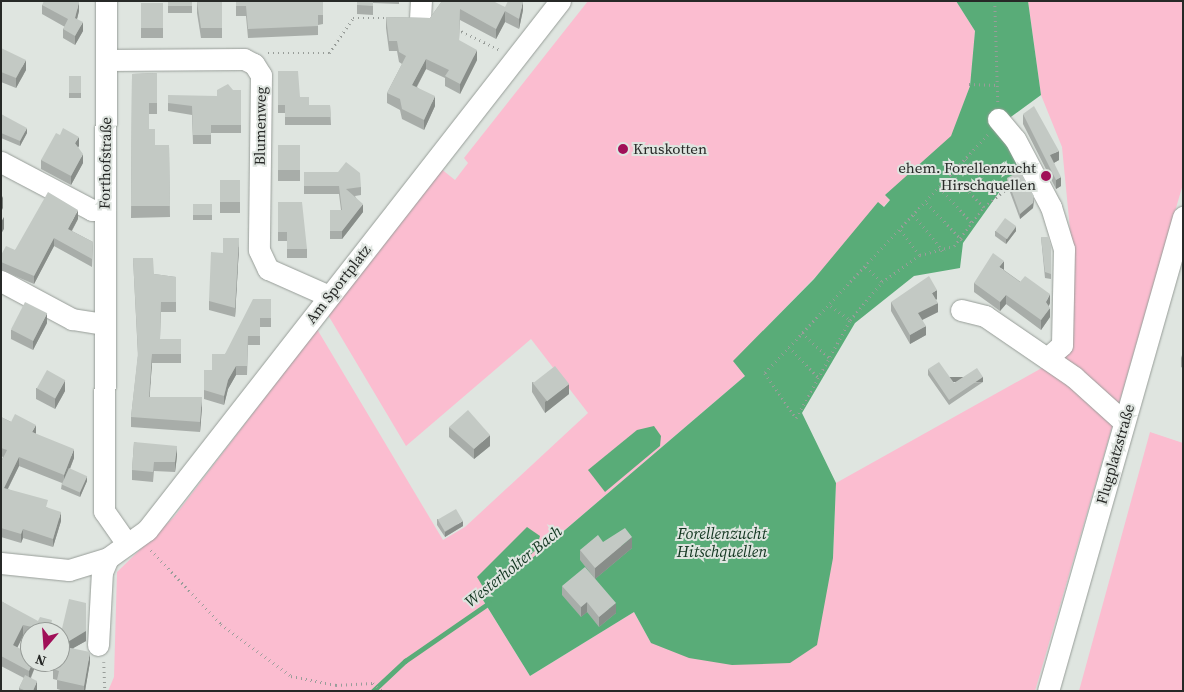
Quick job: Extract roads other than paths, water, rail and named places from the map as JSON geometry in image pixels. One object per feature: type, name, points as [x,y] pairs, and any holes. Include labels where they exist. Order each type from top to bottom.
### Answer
[{"type":"street","name":"Forthofstraße","points":[[106,1],[104,511],[132,540]]},
{"type":"street","name":"Am Sportplatz","points":[[1,563],[69,570],[108,558],[132,540],[329,296],[560,1]]},
{"type":"street","name":"Blumenweg","points":[[106,60],[244,59],[254,64],[261,75],[259,250],[268,269],[329,296]]},
{"type":"street","points":[[998,119],[1015,139],[1051,207],[1064,249],[1062,345],[1046,358]]},
{"type":"street","points":[[1,162],[92,210],[105,210]]},
{"type":"street","name":"Flugplatzstraße","points":[[1048,691],[1183,217]]},
{"type":"street","points":[[1,281],[72,319],[105,324]]},
{"type":"street","points":[[961,310],[985,316],[1046,358],[1124,422]]},
{"type":"street","points":[[101,655],[102,572],[108,558]]},
{"type":"water","name":"Forellenzucht Hitschquellen","points":[[956,1],[1028,1],[1041,95],[997,127],[1023,173],[1005,184],[963,243],[960,268],[914,276],[855,323],[802,413],[836,483],[833,558],[817,645],[790,663],[732,665],[689,658],[651,643],[634,612],[530,676],[483,600],[745,376],[733,361],[814,279],[878,202],[884,207],[890,200],[885,195],[951,136],[970,86],[975,31]]},
{"type":"water","points":[[654,426],[661,436],[660,446],[605,492],[588,470],[637,430]]},
{"type":"water","points":[[527,527],[540,536],[536,550],[489,591],[483,587],[477,577]]},
{"type":"waterway","name":"Westerholter Bach","points":[[373,691],[405,661],[489,603]]},
{"type":"place","name":"Kruskotten","points":[[623,149]]},
{"type":"place","name":"ehem. Forellenzucht Hirschquellen","points":[[1046,176]]}]
